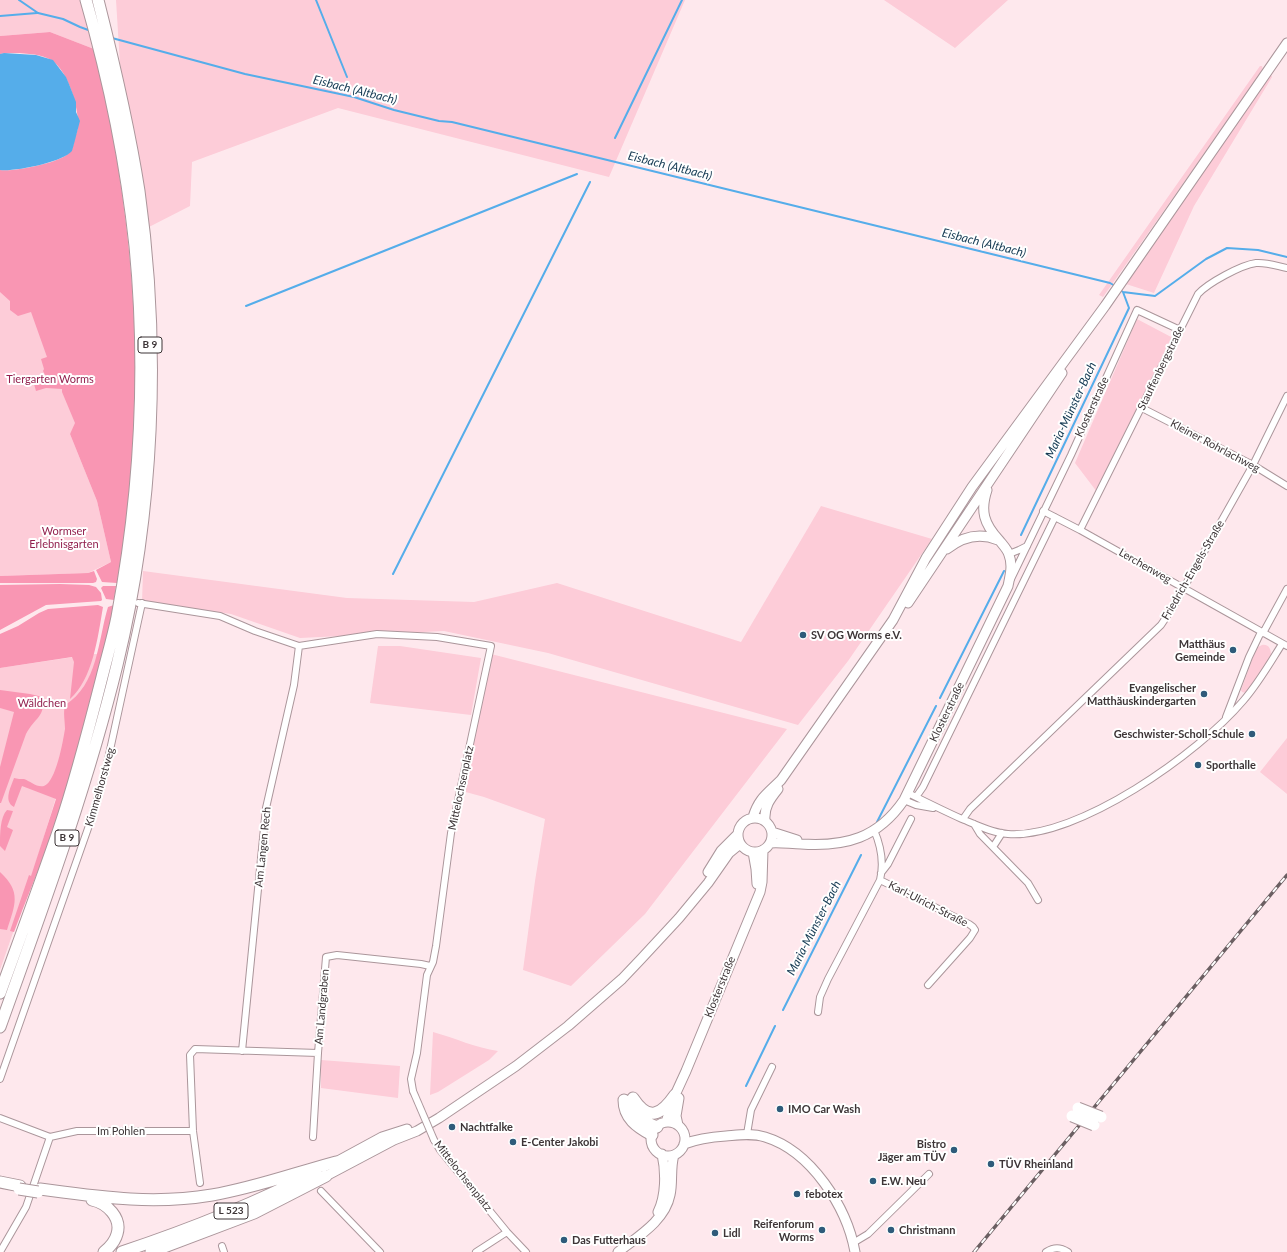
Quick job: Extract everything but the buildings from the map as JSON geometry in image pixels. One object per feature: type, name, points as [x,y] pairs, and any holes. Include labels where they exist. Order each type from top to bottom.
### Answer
[{"type":"highway","name":"B 9","points":[[0,993],[59,828],[90,724],[116,618],[131,525],[141,387],[135,247],[129,199],[114,114],[86,0]]},
{"type":"highway","name":"B 9","points":[[0,1027],[59,862],[96,745],[126,625],[145,500],[151,410],[150,299],[147,261],[134,166],[110,46],[98,0]]},
{"type":"highway","points":[[658,1128],[640,1118],[629,1099],[649,1113],[654,1114],[662,1111],[668,1106],[675,1095]]},
{"type":"highway","points":[[1075,1112],[1098,1121]]},
{"type":"highway","points":[[0,1186],[121,1200],[144,1201],[190,1198],[237,1190],[336,1162]]},
{"type":"highway","name":"L 523","points":[[122,1252],[219,1216],[292,1184],[336,1162]]},
{"type":"highway","name":"L 523","points":[[151,1252],[254,1213],[326,1176]]},
{"type":"highway","points":[[0,1182],[19,1187]]},
{"type":"highway","points":[[39,1190],[95,1200],[105,1205],[114,1213],[118,1230],[113,1243],[104,1252]]},
{"type":"highway","points":[[165,1252],[177,1243]]},
{"type":"main road","name":"L 523","points":[[326,1176],[394,1140],[417,1131],[439,1118],[516,1066],[568,1026],[622,979],[689,906],[708,883],[739,839],[739,828],[743,822],[753,817],[758,803],[781,780],[859,672],[893,620],[926,558],[972,486],[1114,294],[1287,43]]},
{"type":"main road","name":"L 523","points":[[765,820],[765,812],[768,802],[778,790],[991,481],[1091,330],[1105,306]]},
{"type":"main road","points":[[991,481],[985,496],[983,508],[984,516],[988,528],[1009,554]]},
{"type":"main road","points":[[942,552],[953,544],[970,537],[986,536],[998,540]]},
{"type":"main road","name":"Klosterstraße","points":[[770,843],[824,844],[847,841],[861,837],[874,830],[888,819],[909,797],[1008,586],[1011,569],[1009,554]]},
{"type":"main road","points":[[739,839],[744,848],[753,852],[763,850],[770,843],[772,832],[770,827],[765,820],[753,817]]},
{"type":"main road","name":"Klosterstraße","points":[[772,832],[813,844]]},
{"type":"main road","name":"L 523","points":[[336,1162],[382,1137],[418,1124],[459,1099],[503,1069],[569,1018],[617,976],[662,929],[704,879],[725,846],[739,839]]},
{"type":"main road","name":"Klosterstraße","points":[[658,1128],[686,1072],[755,903],[762,882],[763,850]]},
{"type":"main road","name":"Klosterstraße","points":[[753,852],[757,878],[755,903]]},
{"type":"main road","name":"Klosterstraße","points":[[684,1144],[685,1140],[676,1116],[686,1072]]},
{"type":"main road","points":[[716,1137],[680,1128],[658,1128],[651,1141],[657,1151],[668,1156],[679,1152],[684,1144],[695,1140],[716,1137],[747,1134],[765,1137],[780,1144],[805,1162],[832,1194],[844,1219],[854,1247]]},
{"type":"main road","points":[[648,1228],[657,1214],[662,1202],[664,1164],[662,1154]]},
{"type":"main road","points":[[618,1252],[648,1228],[660,1216],[668,1203],[671,1186],[671,1164],[674,1155]]},
{"type":"street","name":"Stauffenbergstraße","points":[[1080,530],[1198,294],[1204,288],[1221,278],[1256,263],[1287,268]]},
{"type":"street","name":"Klosterstraße","points":[[1008,586],[1023,557],[1137,310],[1180,330]]},
{"type":"street","name":"Friedrich-Engels-Straße","points":[[963,819],[970,808],[1161,624],[1183,589],[1253,464],[1287,396]]},
{"type":"street","name":"Kleiner Rohrlachweg","points":[[1142,408],[1253,464],[1287,486]]},
{"type":"street","name":"Lerchenweg","points":[[1043,511],[1080,530],[1285,645]]},
{"type":"street","points":[[909,797],[923,787],[1055,517]]},
{"type":"street","points":[[1009,554],[1027,546]]},
{"type":"street","points":[[1224,720],[1249,657],[1287,589]]},
{"type":"street","name":"Mittelochsenplatz","points":[[140,603],[220,616],[254,631],[299,646],[377,634],[437,637],[491,646],[451,833],[436,946],[433,962],[427,975],[418,1049],[411,1079],[413,1091],[434,1140],[440,1150],[507,1232],[526,1252]]},
{"type":"street","name":"Kimmelhorstweg","points":[[0,1079],[92,817],[105,773],[140,603]]},
{"type":"street","points":[[909,797],[974,824],[1002,833],[1029,833],[1062,826],[1122,797],[1180,758],[1236,709],[1251,692],[1285,645]]},
{"type":"street","name":"Am Langen Rech","points":[[242,1051],[266,808],[294,685],[299,646]]},
{"type":"street","points":[[909,797],[918,806],[940,810]]},
{"type":"street","points":[[881,872],[888,864],[911,819]]},
{"type":"street","points":[[974,824],[980,834],[1028,884],[1038,900]]},
{"type":"street","points":[[818,1012],[820,997],[828,979],[880,880],[881,852],[874,830]]},
{"type":"street","points":[[993,847],[1002,833]]},
{"type":"street","name":"Karl-Ulrich-Straße","points":[[880,880],[969,924],[975,930],[970,938],[928,985]]},
{"type":"street","name":"Am Landgraben","points":[[313,1137],[326,957],[337,955],[430,966]]},
{"type":"street","points":[[200,1183],[193,1131],[190,1055],[192,1052],[195,1049],[318,1053]]},
{"type":"street","points":[[747,1134],[751,1110],[772,1067]]},
{"type":"street","points":[[0,1118],[50,1137],[26,1207],[0,1252]]},
{"type":"street","name":"Im Pohlen","points":[[50,1137],[77,1131],[193,1131]]},
{"type":"street","points":[[854,1247],[929,1174]]},
{"type":"street","points":[[321,1191],[380,1252]]},
{"type":"street","points":[[476,1252],[507,1232]]},
{"type":"street","points":[[1046,1252],[1051,1249],[1058,1248],[1068,1252]]},
{"type":"green space","points":[[0,0],[81,0],[94,49],[50,32],[0,36]]},
{"type":"green space","points":[[116,0],[685,0],[609,177],[338,108],[192,162],[190,206],[149,227],[120,64]]},
{"type":"green space","points":[[884,0],[1008,0],[955,48]]},
{"type":"green space","points":[[50,32],[94,49],[118,166],[126,224],[132,283],[135,342],[135,401],[133,460],[125,536],[117,583],[102,582],[96,570],[111,562],[97,501],[70,434],[75,423],[62,389],[46,388],[36,391],[34,384],[45,381],[41,359],[47,357],[31,312],[18,316],[10,310],[10,301],[0,292],[0,170],[16,170],[37,166],[65,156],[72,148],[78,129],[78,118],[71,90],[63,72],[57,65],[51,60],[33,54],[0,54],[0,36]]},
{"type":"green space","points":[[1260,66],[1262,66],[1263,70],[1103,297],[1099,295]]},
{"type":"green space","points":[[1270,75],[1272,77],[1194,206],[1154,293],[1126,284]]},
{"type":"green space","name":"Tiergarten Worms","points":[[0,256],[105,385],[70,434],[97,501],[111,562],[88,573],[0,576]]},
{"type":"green space","points":[[1137,319],[1173,338],[1097,492],[1075,463]]},
{"type":"green space","points":[[821,506],[932,539],[848,661],[798,725],[548,653],[444,631],[300,638],[231,614],[142,603],[143,571],[347,598],[474,602],[557,583],[741,642]]},
{"type":"green space","points":[[94,571],[97,579],[96,582],[93,583],[0,583],[0,576],[88,573]]},
{"type":"green space","points":[[0,585],[89,585],[96,587],[101,593],[102,600],[46,605],[0,630]]},
{"type":"green space","points":[[103,586],[116,586],[114,600],[106,599],[101,588]]},
{"type":"green space","points":[[98,605],[103,607],[93,656],[84,680],[70,699],[74,662],[72,657],[0,668],[0,634],[18,626],[48,609]]},
{"type":"green space","points":[[114,605],[85,725],[59,813],[14,932],[10,931],[29,875],[31,876],[56,799],[22,786],[14,807],[8,798],[10,790],[14,778],[24,779],[36,785],[44,786],[52,777],[61,751],[64,735],[65,705],[76,696],[84,686],[90,674],[99,647],[108,607]]},
{"type":"green space","points":[[1262,645],[1269,647],[1271,655],[1246,693],[1242,692],[1241,690],[1255,652],[1258,647]]},
{"type":"green space","points":[[378,646],[400,646],[481,658],[471,715],[370,703]]},
{"type":"green space","name":"Wäldchen","points":[[98,654],[63,773],[27,892],[0,970],[0,668]]},
{"type":"green space","points":[[491,654],[787,729],[645,914],[571,986],[523,970],[545,819],[484,797],[462,791]]},
{"type":"green space","points":[[0,690],[43,697],[41,713],[26,734],[1,803],[0,767],[14,712],[0,708]]},
{"type":"green space","points":[[1287,738],[1287,794],[1260,772]]},
{"type":"green space","points":[[7,810],[13,811],[7,827],[13,830],[5,851],[0,846],[0,836],[3,817]]},
{"type":"green space","points":[[0,872],[12,886],[15,899],[7,930],[0,929]]},
{"type":"green space","points":[[433,1032],[490,1050],[498,1051],[489,1060],[438,1092],[430,1095]]},
{"type":"green space","points":[[321,1060],[400,1066],[398,1098],[321,1088]]},
{"type":"water","points":[[0,54],[36,55],[53,60],[66,77],[76,102],[76,112],[80,121],[72,151],[67,155],[59,159],[27,168],[0,170]]},
{"type":"waterway","name":"Eisbach (Altbach)","points":[[19,0],[38,13],[63,19],[91,31]]},
{"type":"waterway","points":[[316,0],[347,77]]},
{"type":"waterway","points":[[615,138],[682,0]]},
{"type":"waterway","name":"Eisbach (Altbach)","points":[[0,16],[37,13]]},
{"type":"waterway","name":"Eisbach (Altbach)","points":[[112,38],[245,74],[354,97],[394,110],[439,121],[452,122],[1110,283],[1115,286]]},
{"type":"waterway","points":[[246,306],[577,174]]},
{"type":"waterway","points":[[393,574],[590,182]]},
{"type":"waterway","name":"Eisbach (Altbach)","points":[[1120,290],[1123,292],[1155,296],[1206,259],[1227,248],[1258,250],[1287,257]]},
{"type":"waterway","name":"Maria-Münster-Bach","points":[[1021,535],[1129,308],[1123,292]]},
{"type":"waterway","name":"Maria-Münster-Bach","points":[[940,698],[1004,571]]},
{"type":"waterway","name":"Maria-Münster-Bach","points":[[877,822],[936,706]]},
{"type":"waterway","name":"Maria-Münster-Bach","points":[[783,1010],[861,855]]},
{"type":"waterway","name":"Maria-Münster-Bach","points":[[746,1086],[775,1026]]},
{"type":"railway","points":[[974,1252],[1287,875]]},
{"type":"place","name":"SV OG Worms e.V.","points":[[803,635]]},
{"type":"place","name":"Matthäus Gemeinde","points":[[1233,650]]},
{"type":"place","name":"Evangelischer Matthäuskindergarten","points":[[1204,694]]},
{"type":"place","name":"Geschwister-Scholl-Schule","points":[[1252,734]]},
{"type":"place","name":"Sporthalle","points":[[1198,765]]},
{"type":"place","name":"IMO Car Wash","points":[[780,1109]]},
{"type":"place","name":"Nachtfalke","points":[[452,1127]]},
{"type":"place","name":"E-Center Jakobi","points":[[513,1142]]},
{"type":"place","name":"Bistro Jäger am TÜV","points":[[954,1150]]},
{"type":"place","name":"TÜV Rheinland","points":[[991,1164]]},
{"type":"place","name":"E.W. Neu","points":[[873,1181]]},
{"type":"place","name":"febotex","points":[[797,1194]]},
{"type":"place","name":"Reifenforum Worms","points":[[822,1230]]},
{"type":"place","name":"Christmann","points":[[891,1230]]},
{"type":"place","name":"Lidl","points":[[715,1233]]},
{"type":"place","name":"Das Futterhaus","points":[[564,1240]]},
{"type":"park label","name":"Wormser Erlebnisgarten","points":[[64,537]]}]
